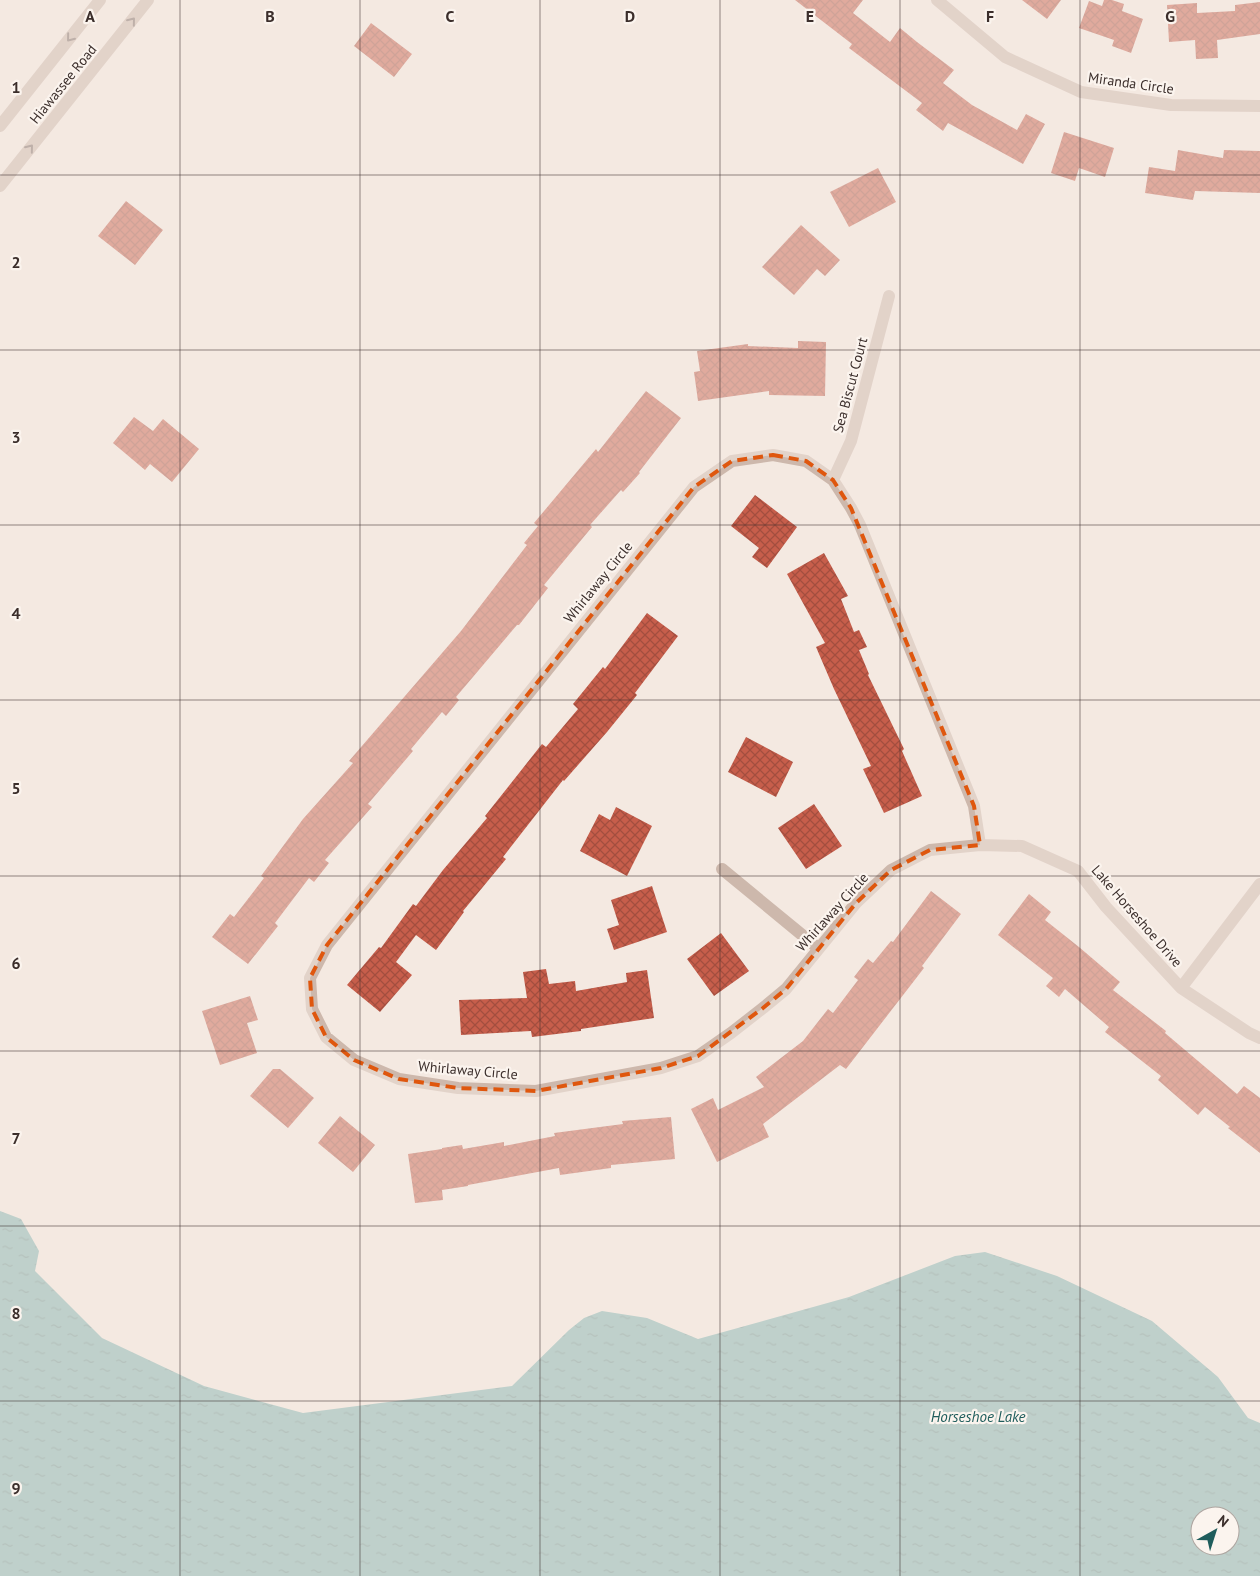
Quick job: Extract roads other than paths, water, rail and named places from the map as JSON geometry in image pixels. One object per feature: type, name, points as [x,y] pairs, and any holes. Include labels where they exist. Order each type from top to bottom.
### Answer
[{"type":"street","name":"Hiawassee Road","points":[[0,126],[100,0]]},
{"type":"street","name":"Hiawassee Road","points":[[0,186],[148,0]]},
{"type":"street","name":"Miranda Circle","points":[[937,0],[1006,57],[1081,92],[1171,105],[1260,106]]},
{"type":"street","name":"Sea Biscut Court","points":[[833,480],[851,441],[889,296]]},
{"type":"street","name":"Whirlaway Circle","points":[[773,455],[806,461],[833,480],[860,525],[974,806],[980,845],[930,850],[891,870],[856,903],[786,989],[731,1033],[698,1056],[661,1068],[536,1091],[458,1088],[398,1079],[354,1060],[326,1037],[312,1009],[310,978],[327,945],[694,487],[732,461],[773,455]]},
{"type":"street","name":"Lake Horseshoe Drive","points":[[980,845],[1022,846],[1078,871],[1106,907],[1181,988],[1260,1038]]},
{"type":"street","points":[[722,869],[818,948]]},
{"type":"street","points":[[1181,988],[1260,884]]},
{"type":"water","name":"Horseshoe Lake","points":[[0,1211],[21,1219],[39,1251],[35,1271],[102,1338],[204,1386],[303,1413],[512,1386],[569,1330],[584,1318],[602,1311],[647,1318],[698,1339],[849,1297],[955,1256],[985,1252],[1057,1276],[1152,1321],[1218,1377],[1248,1418],[1260,1423],[1260,1576],[0,1576]]}]
